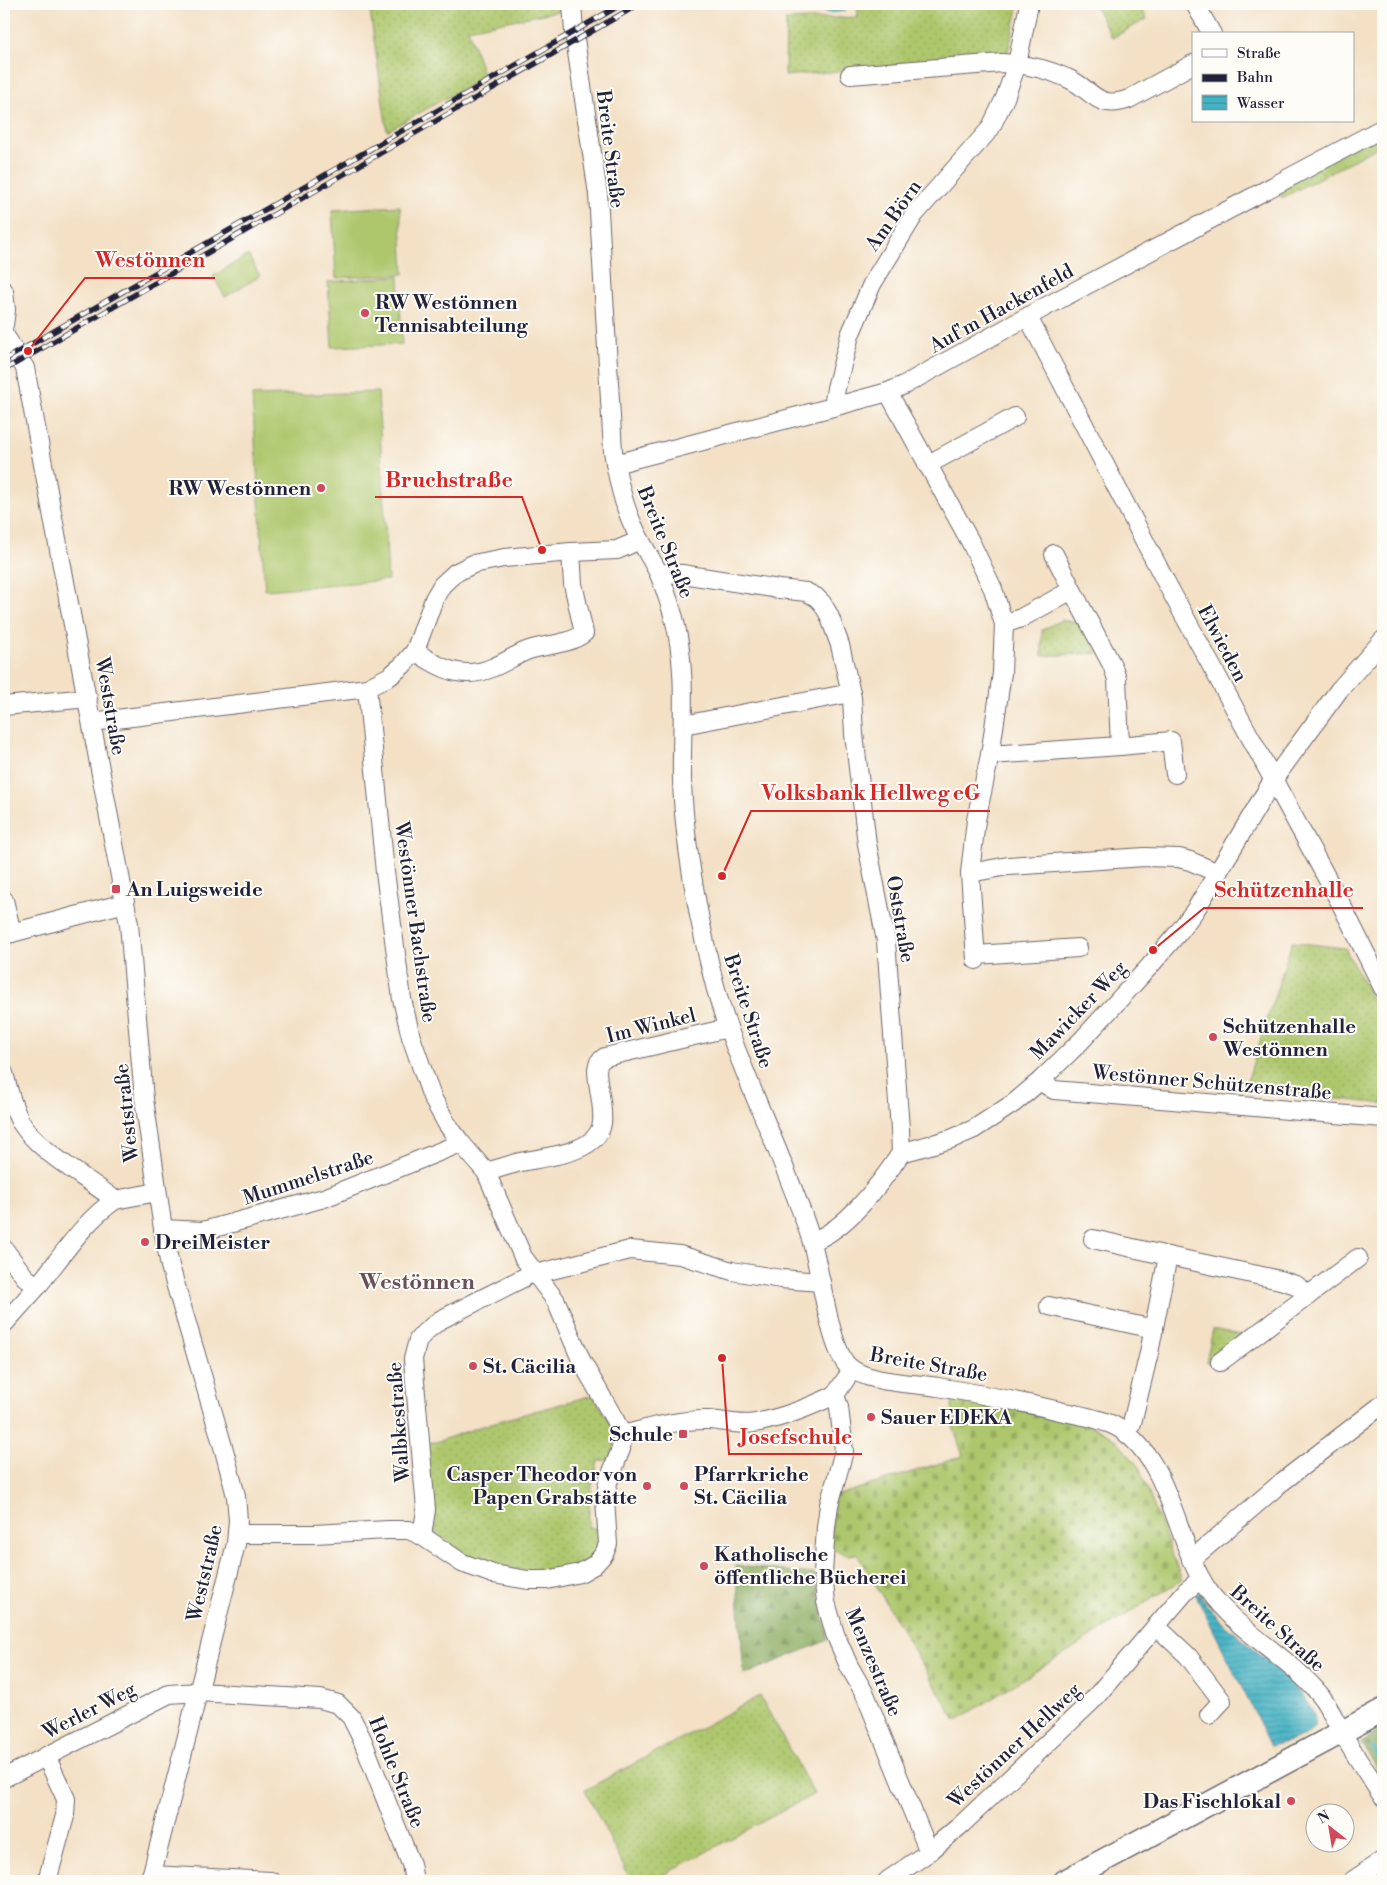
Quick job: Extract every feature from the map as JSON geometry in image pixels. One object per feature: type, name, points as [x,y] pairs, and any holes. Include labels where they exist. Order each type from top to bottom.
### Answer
[{"type":"main road","points":[[1065,1881],[1383,1710]]},
{"type":"street","name":"Breite Straße","points":[[572,4],[574,32],[598,194],[615,464],[618,482],[630,520],[659,573],[674,620],[684,691],[682,780],[686,826],[698,912],[715,986],[728,1028],[812,1241],[840,1357],[852,1370],[865,1376],[938,1387],[1093,1418],[1111,1425],[1126,1434],[1142,1448],[1152,1463],[1162,1483],[1200,1579],[1222,1608],[1299,1673],[1321,1697],[1383,1797]]},
{"type":"street","name":"Am Börn","points":[[834,407],[836,388],[850,335],[872,284],[914,215],[990,129],[1005,98],[1017,64],[1029,4]]},
{"type":"street","points":[[1195,4],[1211,32]]},
{"type":"street","points":[[850,75],[1002,63],[1017,64],[1070,79],[1102,101],[1110,103],[1129,99],[1192,65]]},
{"type":"street","name":"Auf'm Hackenfeld","points":[[615,464],[888,392],[1383,128]]},
{"type":"street","points":[[4,291],[6,310],[4,325]]},
{"type":"street","name":"Elwieden","points":[[1028,317],[1168,586],[1341,904],[1383,988]]},
{"type":"street","name":"Weststraße","points":[[4,334],[25,368],[129,924],[144,1099],[170,1266],[236,1496],[238,1534],[150,1878]]},
{"type":"street","points":[[888,392],[971,543],[992,588],[1004,624],[1002,673],[990,756],[976,820],[970,873],[976,957],[1078,948]]},
{"type":"street","points":[[927,465],[1014,417]]},
{"type":"street","points":[[92,722],[367,688],[390,676],[403,666],[415,651],[434,599],[442,584],[473,564],[491,560],[571,552],[617,550],[640,540]]},
{"type":"street","points":[[415,651],[446,669],[459,673],[473,674],[490,669],[529,650],[577,638],[584,633],[573,584],[571,552]]},
{"type":"street","points":[[1054,554],[1112,665],[1117,679],[1120,746]]},
{"type":"street","name":"Oststraße","points":[[659,573],[682,574],[806,592],[816,597],[829,615],[840,645],[851,692],[866,844],[886,941],[901,1153]]},
{"type":"street","points":[[1004,624],[1021,618],[1072,590]]},
{"type":"street","name":"Mawicker Weg","points":[[901,1153],[951,1139],[974,1130],[1014,1103],[1040,1081],[1081,1041],[1150,966],[1196,908],[1273,780],[1340,690],[1383,640]]},
{"type":"street","name":"Westönner Bachstraße","points":[[367,688],[385,872],[402,999],[410,1037],[432,1097],[447,1124],[486,1172],[531,1276],[556,1301],[582,1362],[622,1435]]},
{"type":"street","points":[[683,725],[851,692]]},
{"type":"street","points":[[4,706],[88,698]]},
{"type":"street","points":[[990,756],[1171,741],[1175,774]]},
{"type":"street","points":[[970,873],[1008,866],[1145,857],[1179,858],[1218,874]]},
{"type":"street","points":[[4,900],[8,934],[125,904]]},
{"type":"street","name":"Im Winkel","points":[[486,1172],[520,1162],[570,1152],[591,1142],[599,1134],[602,1124],[597,1069],[599,1062],[605,1057],[728,1028]]},
{"type":"street","points":[[4,1073],[13,1106],[26,1130],[63,1162],[115,1200]]},
{"type":"street","name":"Westönner Schützenstraße","points":[[1040,1081],[1054,1090],[1064,1092],[1383,1118]]},
{"type":"street","name":"Mummelstraße","points":[[163,1229],[203,1231],[324,1198],[461,1143]]},
{"type":"street","points":[[812,1241],[832,1232],[846,1220],[888,1172],[901,1153]]},
{"type":"street","points":[[4,1324],[38,1287],[100,1210],[115,1200],[157,1192]]},
{"type":"street","points":[[1093,1239],[1280,1280],[1296,1286],[1309,1295]]},
{"type":"street","points":[[4,1249],[25,1277],[38,1287]]},
{"type":"street","name":"Walbkestraße","points":[[422,1536],[426,1510],[413,1359],[418,1340],[440,1320],[531,1276],[630,1250],[680,1255],[732,1271],[781,1279],[821,1282]]},
{"type":"street","points":[[1126,1434],[1132,1423],[1154,1329],[1168,1256]]},
{"type":"street","points":[[1220,1362],[1358,1258]]},
{"type":"street","points":[[1049,1306],[1154,1329]]},
{"type":"street","points":[[238,1534],[314,1534],[409,1530],[422,1536],[462,1563],[493,1574],[528,1580],[547,1580],[580,1573],[594,1565],[604,1554],[608,1544],[605,1500],[608,1482],[621,1449],[622,1435],[680,1422],[710,1420],[739,1425],[756,1423],[810,1407],[835,1395],[852,1370]]},
{"type":"street","name":"Menzestraße","points":[[835,1395],[839,1407],[844,1451],[829,1505],[826,1527],[823,1574],[826,1602],[835,1634],[849,1666],[865,1694],[929,1852]]},
{"type":"street","points":[[1192,1560],[1282,1482],[1383,1404]]},
{"type":"street","name":"Westönner Hellweg","points":[[887,1881],[929,1852],[962,1824],[1093,1700],[1186,1591],[1200,1579]]},
{"type":"street","points":[[1156,1626],[1188,1656],[1222,1701],[1209,1715]]},
{"type":"street","name":"Werler Weg","points":[[4,1778],[169,1694],[198,1692]]},
{"type":"street","name":"Hohle Straße","points":[[198,1692],[320,1699],[342,1707],[351,1717],[362,1740],[411,1864],[414,1881]]},
{"type":"street","points":[[46,1756],[66,1799],[65,1816],[48,1881]]},
{"type":"street","points":[[1352,1881],[1383,1860]]},
{"type":"street","points":[[150,1878],[271,1881]]},
{"type":"green space","points":[[369,4],[567,4],[568,9],[468,29],[484,77],[387,131]]},
{"type":"green space","points":[[857,4],[1019,4],[1007,56],[785,76],[786,20],[858,17]]},
{"type":"green space","points":[[1094,4],[1139,4],[1147,19],[1112,38]]},
{"type":"green space","points":[[1383,132],[1383,144],[1282,198],[1276,187]]},
{"type":"green space","points":[[400,206],[404,274],[336,278],[332,210]]},
{"type":"green space","points":[[248,255],[260,276],[225,297],[213,276]]},
{"type":"green space","name":"RW Westönnen Tennisabteilung","points":[[399,276],[402,344],[332,347],[328,282]]},
{"type":"green space","name":"RW Westönnen","points":[[378,392],[388,580],[265,590],[252,396]]},
{"type":"green space","points":[[1080,618],[1098,653],[1042,656],[1042,630],[1061,620],[1073,622]]},
{"type":"green space","points":[[1292,942],[1345,948],[1383,1021],[1383,1104],[1245,1088]]},
{"type":"green space","points":[[1213,1329],[1241,1335],[1240,1340],[1210,1363],[1206,1362]]},
{"type":"green space","points":[[593,1395],[618,1436],[610,1461],[602,1460],[598,1462],[590,1494],[589,1527],[603,1530],[598,1554],[569,1571],[545,1574],[515,1569],[468,1557],[433,1531],[424,1443],[436,1442],[488,1424]]},
{"type":"green space","points":[[952,1397],[1085,1422],[1115,1439],[1139,1467],[1182,1580],[956,1721],[857,1554],[847,1555],[830,1548],[835,1496],[963,1456],[953,1426]]},
{"type":"green space","points":[[736,1566],[815,1574],[828,1640],[744,1675]]},
{"type":"green space","points":[[760,1696],[814,1794],[652,1881],[631,1881],[585,1790]]},
{"type":"green space","points":[[1383,1729],[1383,1780],[1361,1742]]},
{"type":"water","points":[[824,4],[845,4],[846,11],[828,13],[824,10]]},
{"type":"water","points":[[1198,1592],[1220,1619],[1282,1674],[1309,1705],[1315,1718],[1313,1728],[1309,1732],[1294,1740],[1271,1746],[1195,1593]]},
{"type":"waterway","points":[[1372,1747],[1383,1763]]},
{"type":"railway","points":[[4,360],[622,4]]},
{"type":"railway","points":[[4,370],[639,4]]},
{"type":"place","name":"RW Westönnen Tennisabteilung","points":[[365,313]]},
{"type":"place","name":"Westönnen","points":[[28,351]]},
{"type":"place","name":"RW Westönnen","points":[[321,488]]},
{"type":"place","name":"Bruchstraße","points":[[542,550]]},
{"type":"place","name":"Volksbank Hellweg eG","points":[[722,876]]},
{"type":"place","name":"An Luigsweide","points":[[116,889]]},
{"type":"place","name":"Schützenhalle","points":[[1153,950]]},
{"type":"place","name":"Schützenhalle Westönnen","points":[[1213,1037]]},
{"type":"place","name":"DreiMeister","points":[[145,1242]]},
{"type":"place","name":"Josefschule","points":[[722,1358]]},
{"type":"place","name":"St. Cäcilia","points":[[473,1366]]},
{"type":"place","name":"Sauer EDEKA","points":[[871,1417]]},
{"type":"place","name":"Schule","points":[[683,1434]]},
{"type":"place","name":"Casper Theodor von Papen Grabstätte","points":[[647,1486]]},
{"type":"place","name":"Pfarrkriche St. Cäcilia","points":[[684,1486]]},
{"type":"place","name":"Katholische öffentliche Bücherei","points":[[704,1566]]},
{"type":"place","name":"Das Fischlokal","points":[[1291,1801]]},
{"type":"district","name":"Westönnen","points":[[417,1281]]}]
